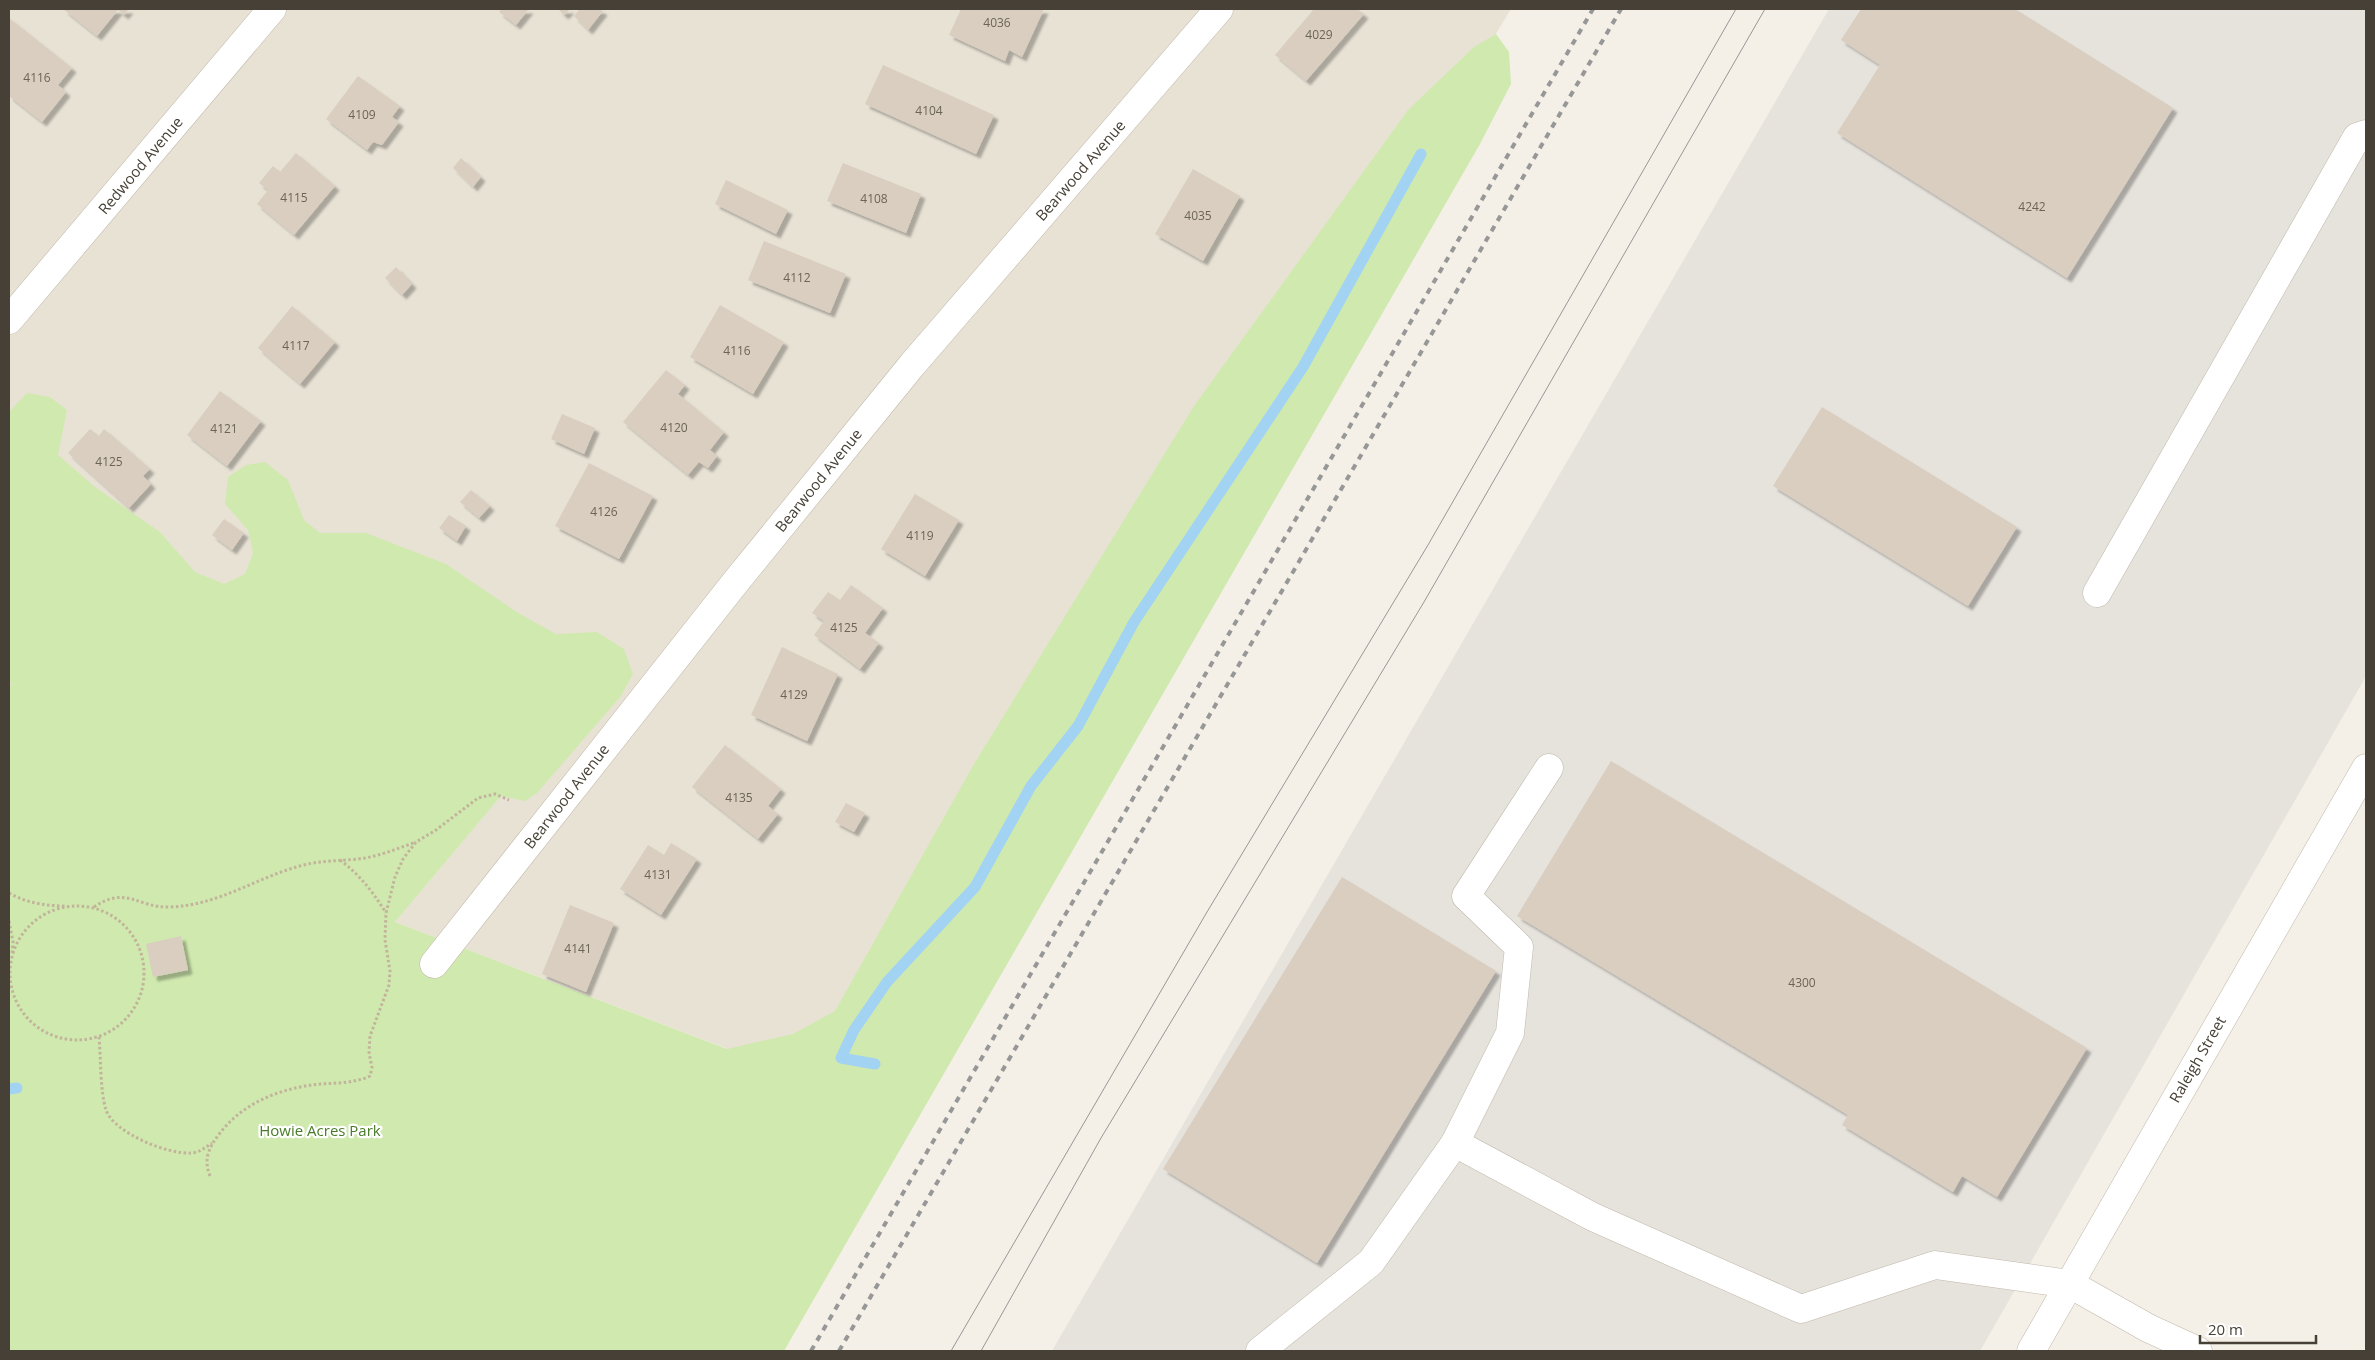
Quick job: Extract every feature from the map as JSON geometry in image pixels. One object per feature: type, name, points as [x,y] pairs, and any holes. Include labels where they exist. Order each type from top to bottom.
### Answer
[{"type":"street","name":"Redwood Avenue","points":[[9,320],[272,9]]},
{"type":"street","name":"Bearwood Avenue","points":[[434,964],[734,584],[912,365],[1219,9]]},
{"type":"street","points":[[2097,592],[2357,137],[2366,134]]},
{"type":"street","points":[[1260,1351],[1371,1262],[1455,1143],[1510,1033],[1519,947],[1466,896],[1549,768]]},
{"type":"street","name":"Raleigh Street","points":[[2031,1351],[2220,1019],[2366,768]]},
{"type":"street","points":[[1455,1143],[1594,1217],[1801,1309],[1935,1264],[2070,1284],[2148,1328],[2198,1351]]},
{"type":"path","points":[[94,907],[107,898],[126,897],[144,903],[169,907],[202,903],[231,894],[268,877],[308,864],[365,858],[416,842],[436,830],[478,798],[495,794],[509,800]]},
{"type":"path","points":[[99,1037],[107,1112],[115,1124],[135,1137],[160,1148],[190,1153],[202,1151],[212,1143],[235,1115],[253,1102],[286,1090],[361,1080],[370,1076],[372,1068],[369,1052],[370,1036],[389,985],[390,971],[385,940],[386,914],[395,877],[403,859],[416,842]]},
{"type":"path","points":[[340,860],[356,872],[374,893],[386,914]]},
{"type":"path","points":[[9,893],[32,902],[52,906],[94,907],[114,916],[130,930],[140,949],[144,970],[142,991],[133,1011],[118,1027],[99,1037],[79,1041],[58,1038],[39,1030],[24,1016],[14,998],[9,977],[13,942],[9,921]]},
{"type":"path","points":[[11,956],[20,938],[33,922],[52,910],[72,906]]},
{"type":"path","points":[[210,1176],[207,1167],[208,1152],[212,1143]]},
{"type":"shaded area","points":[[9,9],[1511,9],[851,1096],[395,922],[600,678],[9,776]]},
{"type":"shaded area","points":[[1829,9],[2366,9],[2366,676],[1980,1351],[1052,1351]]},
{"type":"green space","name":"Howie Acres Park","points":[[1496,34],[1509,52],[1511,84],[1480,144],[784,1351],[9,1351],[9,689],[11,685],[9,677],[9,412],[27,393],[50,397],[67,410],[58,455],[95,487],[160,532],[195,572],[224,584],[245,574],[253,553],[248,530],[225,504],[228,477],[246,465],[265,462],[288,480],[304,520],[320,533],[366,533],[446,564],[515,611],[556,634],[597,632],[624,649],[633,674],[621,696],[537,793],[525,801],[501,796],[395,922],[727,1049],[793,1034],[835,1011],[974,764],[1194,406],[1408,110],[1474,47]]},
{"type":"building","points":[[63,9],[129,9],[124,15],[118,10],[97,36]]},
{"type":"building","points":[[501,9],[529,9],[516,25],[499,12]]},
{"type":"building","points":[[558,9],[570,9],[564,15]]},
{"type":"building","points":[[580,9],[600,9],[603,11],[588,30],[574,16]]},
{"type":"building","points":[[961,9],[1044,9],[1022,57],[1009,50],[1005,61],[949,35]]},
{"type":"building","points":[[1314,9],[1357,9],[1364,14],[1306,81],[1275,55]]},
{"type":"building","points":[[1861,9],[2015,9],[2173,108],[2067,278],[1837,133],[1880,65],[1841,40]]},
{"type":"building","points":[[9,18],[72,68],[58,85],[66,92],[42,122],[9,96]]},
{"type":"building","points":[[883,65],[994,115],[976,154],[865,104]]},
{"type":"building","points":[[358,76],[400,106],[392,117],[399,122],[382,145],[373,142],[367,150],[326,119]]},
{"type":"building","points":[[296,153],[335,186],[294,235],[257,204],[268,190],[259,183],[273,166],[280,172]]},
{"type":"building","points":[[461,158],[481,177],[473,187],[453,168]]},
{"type":"building","points":[[843,163],[921,194],[906,233],[827,201]]},
{"type":"building","points":[[1193,169],[1240,196],[1203,261],[1155,234]]},
{"type":"building","points":[[726,180],[788,210],[776,234],[715,204]]},
{"type":"building","points":[[764,241],[846,274],[830,313],[748,280]]},
{"type":"building","points":[[396,267],[412,284],[402,295],[385,278]]},
{"type":"building","points":[[720,305],[784,342],[753,394],[690,357]]},
{"type":"building","points":[[292,306],[335,342],[300,384],[258,348]]},
{"type":"building","points":[[666,370],[685,385],[678,394],[724,432],[710,450],[717,456],[708,468],[699,462],[688,475],[623,422]]},
{"type":"building","points":[[220,391],[261,421],[227,466],[187,435]]},
{"type":"building","points":[[1822,407],[2017,527],[1968,606],[1773,486]]},
{"type":"building","points":[[562,414],[595,428],[584,454],[551,439]]},
{"type":"building","points":[[90,429],[99,436],[104,429],[150,469],[143,476],[151,484],[129,508],[68,453]]},
{"type":"building","points":[[589,463],[653,496],[619,559],[555,526]]},
{"type":"building","points":[[471,490],[490,506],[479,518],[460,502]]},
{"type":"building","points":[[915,494],[959,520],[925,576],[881,549]]},
{"type":"building","points":[[449,515],[466,526],[457,541],[439,528]]},
{"type":"building","points":[[224,519],[244,533],[232,550],[212,535]]},
{"type":"building","points":[[851,585],[883,608],[865,633],[879,643],[860,669],[814,635],[824,621],[812,613],[828,592],[840,600]]},
{"type":"building","points":[[782,647],[838,674],[807,741],[751,715]]},
{"type":"building","points":[[725,745],[781,789],[768,806],[778,814],[758,839],[692,787]]},
{"type":"building","points":[[1611,761],[2087,1048],[1997,1197],[1962,1176],[1953,1192],[1842,1125],[1848,1115],[1517,916]]},
{"type":"building","points":[[846,803],[865,813],[854,832],[835,822]]},
{"type":"building","points":[[671,843],[697,859],[661,915],[620,889],[648,845],[664,855]]},
{"type":"building","points":[[1342,877],[1496,971],[1317,1263],[1163,1169]]},
{"type":"building","points":[[570,905],[614,923],[586,992],[542,974]]},
{"type":"building","points":[[181,936],[188,970],[153,977],[146,944]]},
{"type":"waterway","points":[[875,1064],[841,1058],[854,1030],[887,982],[975,887],[1031,786],[1078,726],[1134,622],[1303,367],[1421,154]]},
{"type":"waterway","points":[[9,1089],[17,1088]]},
{"type":"tram line","points":[[951,1351],[1207,912],[1428,545],[1736,9]]},
{"type":"tram line","points":[[981,1351],[1101,1138],[1424,602],[1765,9]]},
{"type":"railway","points":[[811,1351],[1593,9]]},
{"type":"railway","points":[[839,1351],[1621,9]]}]
